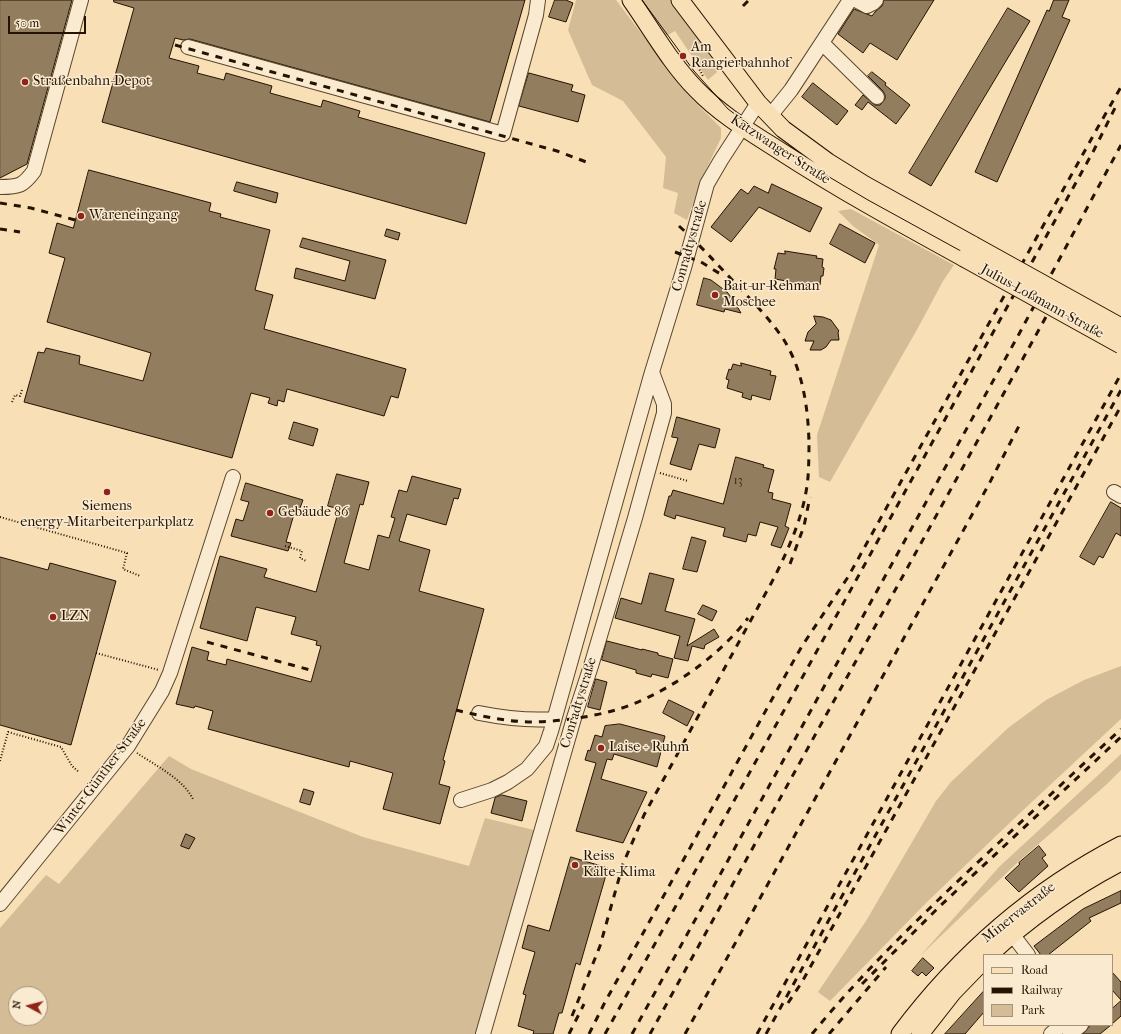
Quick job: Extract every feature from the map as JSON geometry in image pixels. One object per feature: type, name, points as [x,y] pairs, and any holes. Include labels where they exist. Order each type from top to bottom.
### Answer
[{"type":"main road","name":"Katzwanger Straße","points":[[631,0],[692,85],[711,104],[742,126],[851,195],[968,252]]},
{"type":"main road","name":"Katzwanger Straße","points":[[680,0],[758,102],[776,123],[799,142],[828,162],[968,252]]},
{"type":"main road","name":"Julius-Loßmann-Straße","points":[[968,252],[1121,327]]},
{"type":"main road","name":"Julius-Loßmann-Straße","points":[[968,252],[1121,345]]},
{"type":"main road","name":"Minervastraße","points":[[900,1034],[925,1002],[952,972],[982,942],[1004,923],[1066,877],[1121,845]]},
{"type":"main road","name":"Minervastraße","points":[[990,954],[1033,917],[1068,893],[1121,862]]},
{"type":"main road","name":"Minervastraße","points":[[920,1034],[953,992],[983,961]]},
{"type":"street","points":[[0,187],[12,187],[26,182],[34,171],[81,0]]},
{"type":"street","points":[[188,47],[503,134],[536,15],[538,0]]},
{"type":"street","points":[[770,116],[791,90],[850,0]]},
{"type":"street","points":[[856,0],[867,6],[876,0]]},
{"type":"street","points":[[822,43],[877,97]]},
{"type":"street","name":"Conradtystraße","points":[[461,800],[492,790],[508,782],[527,769],[546,746],[707,184],[720,160],[758,102]]},
{"type":"street","name":"Conradtystraße","points":[[483,1034],[664,413],[664,404],[652,372]]},
{"type":"street","name":"Winter-Günther-Straße","points":[[0,904],[128,746],[146,720],[162,691],[170,673],[233,477]]},
{"type":"street","points":[[479,713],[524,720],[554,719]]},
{"type":"street","points":[[1012,934],[1027,954]]},
{"type":"street","points":[[1051,1034],[1061,1026]]},
{"type":"street","points":[[1070,1034],[1080,1026]]},
{"type":"path","points":[[12,402],[15,394],[20,396],[22,390]]},
{"type":"path","points":[[648,470],[688,481]]},
{"type":"path","points":[[0,517],[127,553],[122,569],[140,576]]},
{"type":"path","points":[[285,546],[302,551],[300,558],[306,560]]},
{"type":"path","points":[[96,653],[170,673]]},
{"type":"path","points":[[0,761],[8,732],[61,747],[72,766],[78,772]]},
{"type":"path","points":[[128,746],[180,782],[193,799]]},
{"type":"green space","points":[[576,0],[616,0],[688,95],[721,128],[721,138],[703,176],[687,220],[674,213],[678,193],[663,188],[666,157],[623,101],[592,85],[568,30]]},
{"type":"green space","points":[[637,0],[675,0],[726,64],[708,80],[675,31],[664,37]]},
{"type":"green space","points":[[851,209],[954,265],[943,281],[830,482],[819,477],[817,435],[879,245],[853,226],[838,211]]},
{"type":"green space","points":[[1121,666],[1121,719],[928,901],[830,1001],[818,992],[866,921],[936,801],[951,782],[1008,728],[1046,700],[1084,680]]},
{"type":"green space","points":[[1121,754],[1121,770],[1018,862],[920,956],[999,867]]},
{"type":"green space","points":[[169,756],[191,769],[363,837],[469,866],[485,818],[538,831],[480,1034],[0,1034],[0,928],[46,875],[59,884]]},
{"type":"building","name":"Straßenbahn-Depot","points":[[0,0],[72,0],[27,164],[0,178]]},
{"type":"building","points":[[114,0],[525,0],[490,122],[190,39],[183,40],[175,38],[169,58],[199,66],[197,73],[224,80],[226,73],[272,86],[270,93],[321,107],[323,100],[360,111],[358,117],[485,153],[466,224],[102,122],[134,8],[114,2]]},
{"type":"building","points":[[555,0],[566,0],[573,3],[566,22],[549,17]]},
{"type":"building","points":[[884,0],[934,0],[897,60],[870,43],[863,53],[838,34],[854,9],[872,16],[882,6]]},
{"type":"building","points":[[1054,0],[1069,0],[1062,17],[1070,20],[997,182],[975,172],[1047,10],[1049,11]]},
{"type":"building","points":[[1008,8],[1030,21],[931,186],[909,173]]},
{"type":"building","points":[[872,72],[886,83],[885,85],[910,105],[896,124],[868,102],[862,110],[855,105],[863,95],[875,105],[880,105],[885,99],[883,91],[868,76]]},
{"type":"building","points":[[529,73],[573,85],[571,91],[585,95],[578,122],[519,106]]},
{"type":"building","points":[[813,83],[848,111],[837,125],[802,97]]},
{"type":"building","points":[[89,170],[211,203],[209,211],[221,214],[220,217],[270,230],[255,290],[273,295],[264,329],[406,369],[398,398],[391,396],[384,416],[287,389],[284,402],[278,400],[277,406],[268,403],[270,398],[251,393],[232,458],[24,402],[38,352],[44,353],[46,348],[80,356],[79,364],[143,381],[151,353],[47,322],[65,258],[49,253],[57,223],[73,228]]},
{"type":"building","points":[[237,182],[278,193],[276,203],[234,191]]},
{"type":"building","points":[[772,184],[822,208],[810,232],[759,207],[731,242],[711,227],[741,189],[748,194],[754,186],[768,193]]},
{"type":"building","points":[[840,224],[875,243],[865,263],[830,244]]},
{"type":"building","points":[[387,229],[400,233],[398,240],[385,236]]},
{"type":"building","points":[[303,238],[386,260],[375,299],[294,278],[296,268],[345,281],[350,261],[300,247]]},
{"type":"building","points":[[785,251],[817,256],[816,258],[823,259],[822,267],[824,268],[820,285],[802,283],[801,287],[792,286],[792,282],[775,279],[776,269],[774,269],[778,253],[785,254]]},
{"type":"building","name":"Bait-ur-Rehman Moschee","points":[[704,278],[711,280],[727,292],[741,313],[725,309],[724,312],[697,305]]},
{"type":"building","points":[[814,316],[831,320],[839,331],[839,340],[831,340],[826,347],[821,350],[810,350],[814,341],[805,341],[808,332],[816,324]]},
{"type":"building","points":[[741,363],[771,371],[770,375],[776,376],[770,400],[752,395],[751,400],[742,397],[743,393],[727,388],[729,380],[726,379],[729,369],[731,370],[733,364],[741,366]]},
{"type":"building","points":[[677,417],[720,429],[715,448],[699,444],[691,470],[670,464],[678,438],[672,437]]},
{"type":"building","points":[[294,422],[318,429],[313,446],[289,439]]},
{"type":"building","points":[[736,457],[764,465],[763,467],[774,470],[768,492],[773,493],[772,499],[791,504],[785,526],[789,528],[781,548],[771,545],[778,527],[760,522],[756,536],[748,534],[746,542],[723,536],[725,528],[676,515],[675,519],[664,515],[669,496],[671,496],[673,490],[723,504]]},
{"type":"building","points":[[337,474],[369,482],[363,505],[360,504],[344,563],[369,570],[378,535],[389,538],[395,518],[391,517],[399,490],[407,492],[412,476],[461,489],[458,499],[454,498],[446,525],[407,514],[399,541],[430,550],[419,591],[484,609],[443,760],[445,761],[439,784],[450,787],[440,824],[383,809],[393,773],[350,761],[349,767],[208,729],[213,711],[195,706],[194,708],[176,704],[192,647],[209,652],[207,660],[226,665],[227,659],[311,682],[321,646],[316,645],[317,641],[291,634],[296,617],[256,607],[247,641],[200,628],[220,556],[267,569],[264,577],[316,592],[339,509],[328,506]]},
{"type":"building","name":"Gebäude 86","points":[[246,483],[303,500],[300,508],[296,507],[286,542],[291,543],[288,551],[231,536],[236,519],[243,521],[249,502],[241,500]]},
{"type":"building","points":[[1111,502],[1121,508],[1121,536],[1116,533],[1103,558],[1099,556],[1094,565],[1080,557]]},
{"type":"building","points":[[692,537],[706,541],[697,572],[683,569]]},
{"type":"building","name":"LZN","points":[[0,557],[48,570],[50,563],[116,581],[71,745],[0,725]]},
{"type":"building","points":[[650,573],[674,579],[665,611],[695,619],[687,646],[714,629],[719,637],[705,645],[704,649],[692,646],[688,661],[674,658],[680,636],[615,618],[621,598],[641,604]]},
{"type":"building","points":[[703,605],[717,611],[712,621],[698,614]]},
{"type":"building","points":[[607,641],[658,653],[658,655],[673,659],[668,678],[652,674],[651,677],[636,673],[636,670],[602,660]]},
{"type":"building","points":[[596,679],[607,682],[600,710],[588,707]]},
{"type":"building","points":[[669,700],[694,712],[687,726],[663,713]]},
{"type":"building","points":[[620,724],[665,736],[657,767],[614,754],[612,760],[607,759],[601,779],[647,792],[623,843],[576,831],[596,763],[585,760],[588,750],[590,751],[595,735],[602,737],[605,726]]},
{"type":"building","points":[[304,789],[314,792],[310,805],[300,802]]},
{"type":"building","points":[[502,795],[527,801],[522,821],[491,813],[495,798]]},
{"type":"building","points":[[186,834],[195,838],[189,849],[181,846]]},
{"type":"building","points":[[1039,846],[1046,855],[1042,858],[1048,866],[1019,892],[1005,878],[1020,864],[1019,863]]},
{"type":"building","points":[[571,857],[608,868],[580,965],[576,963],[562,1013],[559,1013],[553,1034],[533,1034],[534,1031],[518,1026],[526,995],[523,994],[535,952],[522,948],[528,925],[549,931]]},
{"type":"building","points":[[1121,891],[1121,903],[1089,918],[1091,921],[1049,954],[1040,954],[1034,946],[1083,909]]},
{"type":"building","points":[[923,958],[934,968],[926,976],[922,972],[918,976],[912,971]]},
{"type":"building","points":[[1113,973],[1121,982],[1121,1000],[1113,991]]},
{"type":"building","points":[[983,992],[983,1013],[965,1034],[945,1034]]},
{"type":"building","points":[[1121,1001],[1121,1016],[1113,1023],[1113,1008]]},
{"type":"building","points":[[1090,1026],[1110,1026],[1100,1034],[1083,1034]]},
{"type":"tram line","points":[[642,0],[694,71],[728,109],[767,138],[868,200],[1121,339]]},
{"type":"railway","points":[[743,6],[749,0]]},
{"type":"railway","points":[[175,45],[557,151],[589,163]]},
{"type":"railway","points":[[589,1034],[604,1004],[776,692],[802,646],[848,577],[1121,87]]},
{"type":"railway","points":[[605,1034],[1094,150],[1117,104]]},
{"type":"railway","points":[[632,1034],[1019,334],[1121,145]]},
{"type":"railway","points":[[0,203],[31,208],[75,220]]},
{"type":"railway","points":[[679,226],[754,303],[784,340],[796,364],[800,377],[806,403],[809,443]]},
{"type":"railway","points":[[0,229],[20,232]]},
{"type":"railway","points":[[675,252],[701,262],[722,275]]},
{"type":"railway","points":[[650,1034],[1047,315]]},
{"type":"railway","points":[[757,1034],[1121,374]]},
{"type":"railway","points":[[766,1034],[1121,390]]},
{"type":"railway","points":[[788,1003],[802,982],[1121,406]]},
{"type":"railway","points":[[685,1034],[989,484],[1021,422]]},
{"type":"railway","points":[[572,1016],[600,946],[623,864],[644,815],[786,554],[804,503],[808,472],[809,437]]},
{"type":"railway","points":[[790,564],[804,526],[810,497]]},
{"type":"railway","points":[[456,710],[492,718],[528,722],[570,719],[612,711],[650,697],[687,675],[721,648],[748,618]]},
{"type":"railway","points":[[207,642],[314,671]]},
{"type":"railway","points":[[812,1034],[854,985],[922,916],[1121,729]]},
{"type":"railway","points":[[862,984],[940,906],[1121,737]]},
{"type":"railway","points":[[829,1034],[886,967]]},
{"type":"railway","points":[[569,1034],[584,1004]]},
{"type":"place","name":"Am Rangierbahnhof","points":[[683,56]]},
{"type":"place","name":"Straßenbahn-Depot","points":[[25,82]]},
{"type":"place","name":"Wareneingang","points":[[81,216]]},
{"type":"place","name":"Bait-ur-Rehman Moschee","points":[[715,295]]},
{"type":"place","name":"Siemens energy-Mitarbeiterparkplatz","points":[[107,492]]},
{"type":"place","name":"Gebäude 86","points":[[270,513]]},
{"type":"place","name":"LZN","points":[[53,617]]},
{"type":"place","name":"Laise + Ruhm","points":[[601,748]]},
{"type":"place","name":"Reiss Kälte-Klima","points":[[575,865]]}]
